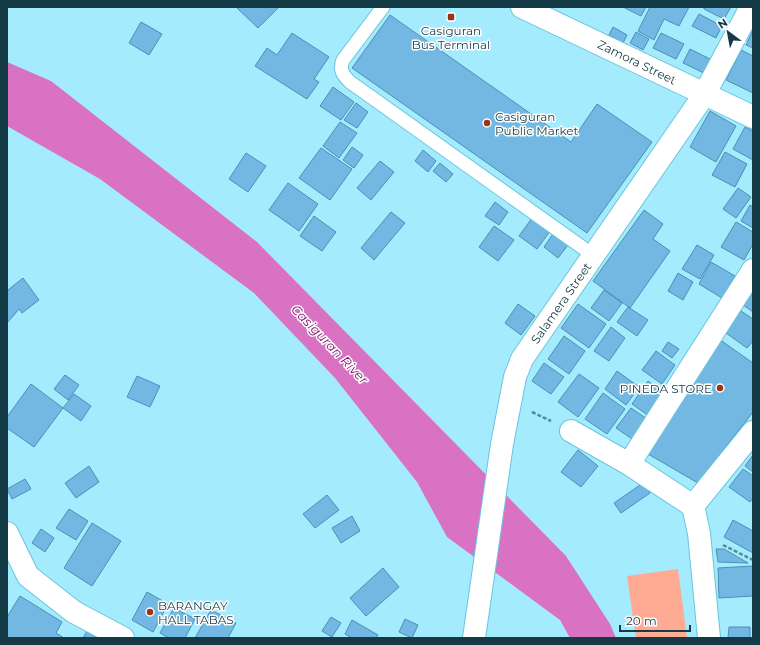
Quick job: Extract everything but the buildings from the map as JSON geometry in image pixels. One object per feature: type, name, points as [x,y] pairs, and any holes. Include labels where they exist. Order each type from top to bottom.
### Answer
[{"type":"street","name":"Zamora Street","points":[[522,7],[704,95],[753,117]]},
{"type":"street","name":"Salamera Street","points":[[474,638],[502,444],[515,376],[522,359],[704,95],[751,7]]},
{"type":"street","points":[[629,464],[753,270]]},
{"type":"street","points":[[571,431],[629,464],[694,506],[699,533],[710,638]]},
{"type":"street","points":[[694,506],[753,432]]},
{"type":"street","points":[[7,533],[28,576],[74,612],[123,638]]},
{"type":"lane","points":[[383,7],[343,60],[340,66],[343,74],[350,82],[594,255]]},
{"type":"path","points":[[510,400],[571,431]]},
{"type":"path","points":[[699,533],[753,560]]},
{"type":"shaded area","points":[[678,569],[687,638],[636,638],[627,576]]},
{"type":"water","name":"Casiguran River","points":[[7,62],[51,81],[257,242],[566,556],[610,624],[616,638],[570,638],[560,620],[447,537],[417,482],[335,378],[254,293],[100,179],[7,126]]},
{"type":"place","name":"Casiguran Bus Terminal","points":[[451,17]]},
{"type":"place","name":"Casiguran Public Market","points":[[487,123]]},
{"type":"place","name":"PINEDA STORE","points":[[720,388]]},
{"type":"place","name":"BARANGAY HALL TABAS","points":[[150,612]]}]
